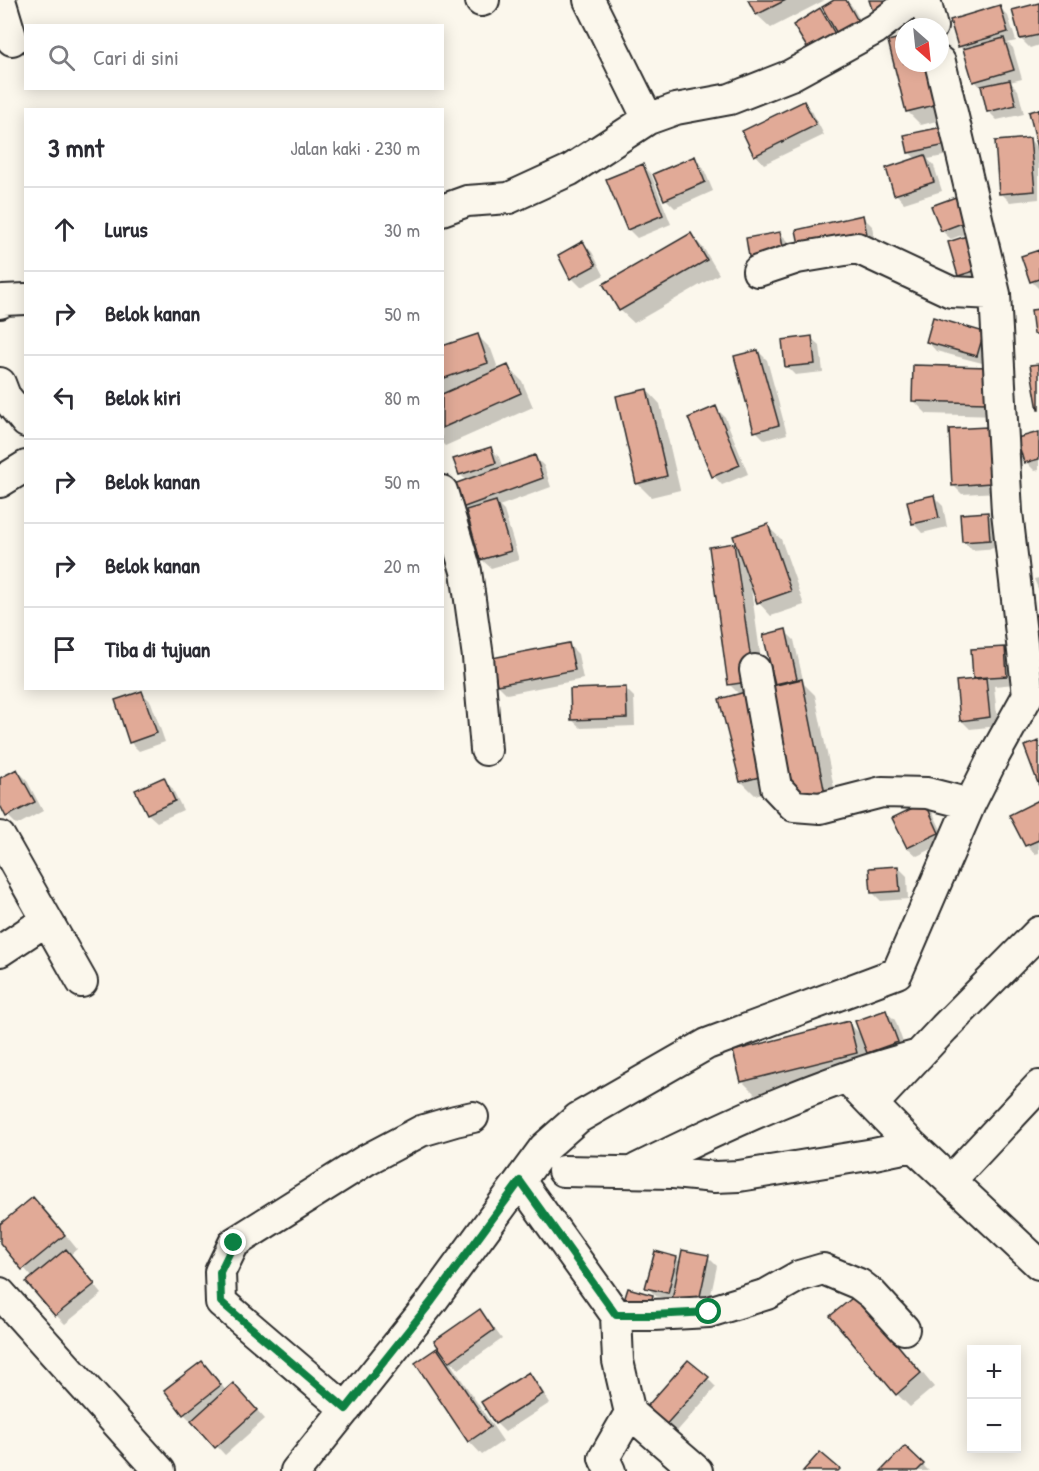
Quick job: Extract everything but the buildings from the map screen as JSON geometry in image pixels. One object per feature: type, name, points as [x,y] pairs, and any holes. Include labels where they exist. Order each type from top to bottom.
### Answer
[{"type":"street","points":[[0,0],[12,40]]},
{"type":"street","points":[[589,0],[648,119]]},
{"type":"street","points":[[444,209],[467,201],[509,198],[570,170],[648,119],[676,109],[730,99],[791,75],[875,29],[913,0]]},
{"type":"street","points":[[925,0],[930,18]]},
{"type":"street","points":[[296,1471],[432,1301],[544,1148],[578,1118],[706,1044],[897,973],[970,804],[993,758],[1034,688],[1007,512],[994,294],[942,72]]},
{"type":"street","points":[[758,271],[797,258],[857,248],[951,292],[994,294]]},
{"type":"street","points":[[0,303],[3,300],[24,299]]},
{"type":"street","points":[[0,383],[4,396],[24,420]]},
{"type":"street","points":[[0,482],[24,467]]},
{"type":"street","points":[[444,498],[466,571],[478,657],[486,750]]},
{"type":"street","points":[[755,670],[776,788],[794,806],[820,808],[882,792],[927,793],[970,804]]},
{"type":"street","points":[[0,837],[82,982]]},
{"type":"street","points":[[0,951],[47,920]]},
{"type":"street","points":[[873,1104],[1039,932]]},
{"type":"street","points":[[632,1172],[780,1102],[828,1083],[918,1055]]},
{"type":"street","points":[[847,1078],[951,1180],[1034,1248]]},
{"type":"street","points":[[951,1180],[1039,1086]]},
{"type":"street","points":[[346,1409],[221,1302],[220,1272],[234,1243],[366,1160],[421,1131],[473,1118]]},
{"type":"street","points":[[563,1171],[739,1176],[914,1146]]},
{"type":"street","points":[[520,1181],[616,1315],[618,1361],[630,1413],[697,1471]]},
{"type":"street","points":[[616,1315],[709,1312],[767,1293],[799,1276],[823,1269],[859,1284],[872,1294],[904,1329]]},
{"type":"street","points":[[0,1293],[160,1471]]},
{"type":"street","points":[[610,1471],[604,1458],[630,1413]]},
{"type":"route","points":[[234,1243],[220,1272],[221,1302],[346,1409],[432,1301],[520,1181],[616,1315],[709,1312]]}]
